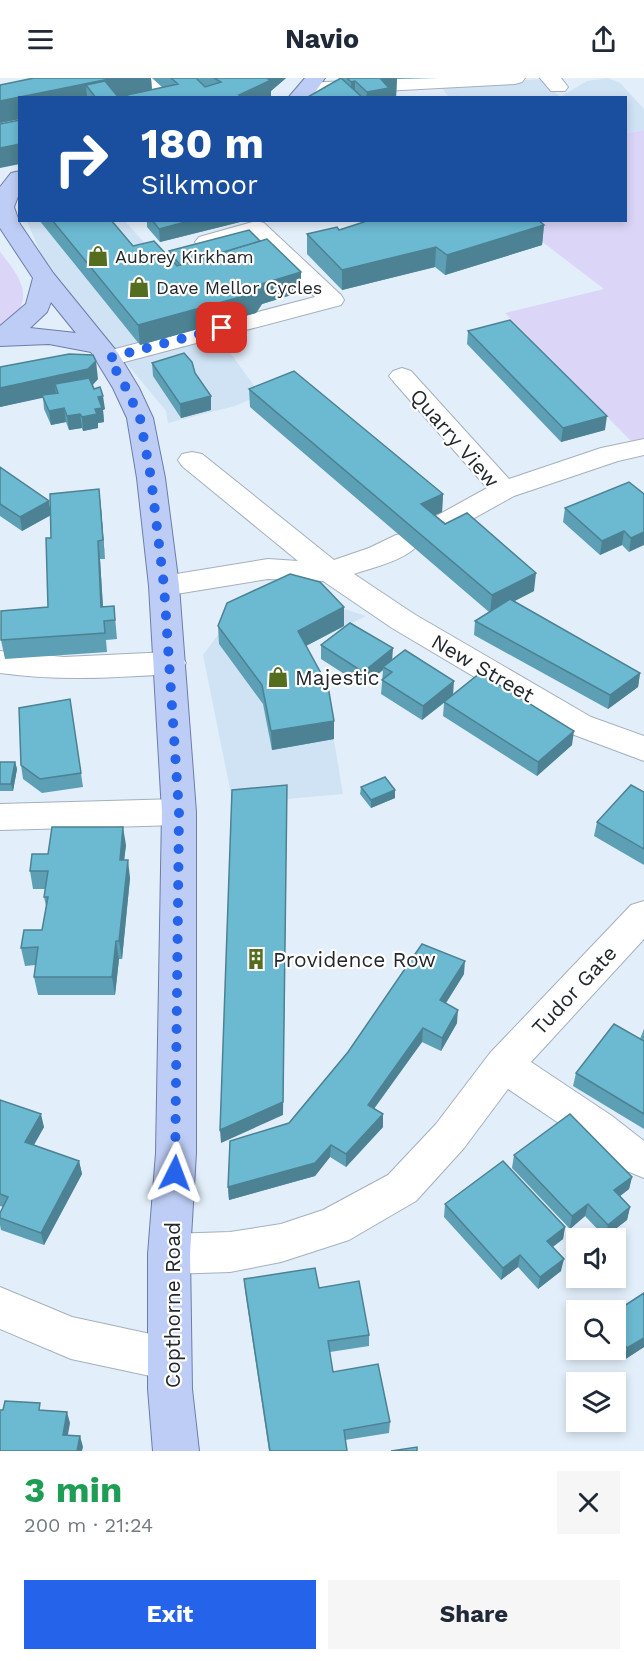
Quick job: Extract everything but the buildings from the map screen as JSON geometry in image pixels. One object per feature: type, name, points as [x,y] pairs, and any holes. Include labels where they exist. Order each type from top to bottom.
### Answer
[{"type":"main road","points":[[0,182],[18,178]]},
{"type":"main road","name":"Copthorne Road","points":[[18,179],[5,194],[3,207],[6,227],[103,352],[126,388],[140,418],[151,478],[164,586],[179,812],[176,1153],[169,1254],[170,1359],[176,1451]]},
{"type":"main road","points":[[0,337],[15,328],[38,307],[45,278]]},
{"type":"main road","points":[[0,337],[40,334],[68,337],[103,352]]},
{"type":"street","points":[[147,78],[161,96]]},
{"type":"street","points":[[307,88],[515,78]]},
{"type":"street","points":[[103,352],[222,328],[332,300],[256,228],[182,249]]},
{"type":"street","name":"Quarry View","points":[[330,572],[379,555],[504,490],[402,376]]},
{"type":"street","points":[[504,490],[611,454],[644,447]]},
{"type":"street","name":"New Street","points":[[192,460],[330,572],[403,621],[580,725],[644,749]]},
{"type":"street","points":[[164,586],[268,569],[330,572]]},
{"type":"street","points":[[0,662],[33,668],[74,669],[170,663]]},
{"type":"street","points":[[0,817],[179,812]]},
{"type":"street","name":"Tudor Gate","points":[[169,1254],[230,1252],[281,1243],[334,1226],[402,1188],[450,1136],[504,1065],[644,915]]},
{"type":"street","points":[[504,1065],[598,1128],[629,1153],[644,1160]]},
{"type":"street","points":[[0,1308],[71,1338],[170,1359]]},
{"type":"shaded area","points":[[608,78],[620,83],[644,109],[644,130],[627,133],[627,96],[563,96],[587,81]]},
{"type":"shaded area","points":[[541,79],[559,96],[448,96],[439,85]]},
{"type":"shaded area","points":[[644,130],[644,441],[633,443],[505,313],[604,289],[516,222],[627,222],[627,133]]},
{"type":"shaded area","points":[[27,222],[126,222],[191,295],[215,326],[220,339],[261,395],[235,406],[168,423],[166,411],[46,266]]},
{"type":"shaded area","points":[[0,252],[20,282],[23,300],[12,318],[0,327]]},
{"type":"shaded area","points":[[320,601],[366,616],[298,650],[328,704],[343,794],[233,804],[203,655],[228,621]]},
{"type":"place","name":"Aubrey Kirkham","points":[[98,256]]},
{"type":"place","name":"Dave Mellor Cycles","points":[[139,287]]},
{"type":"place","name":"Majestic","points":[[278,677]]},
{"type":"place","name":"Providence Row","points":[[256,959]]},
{"type":"route","points":[[175,1173],[179,812],[164,586],[151,478],[140,418],[109,358],[222,328]]}]
